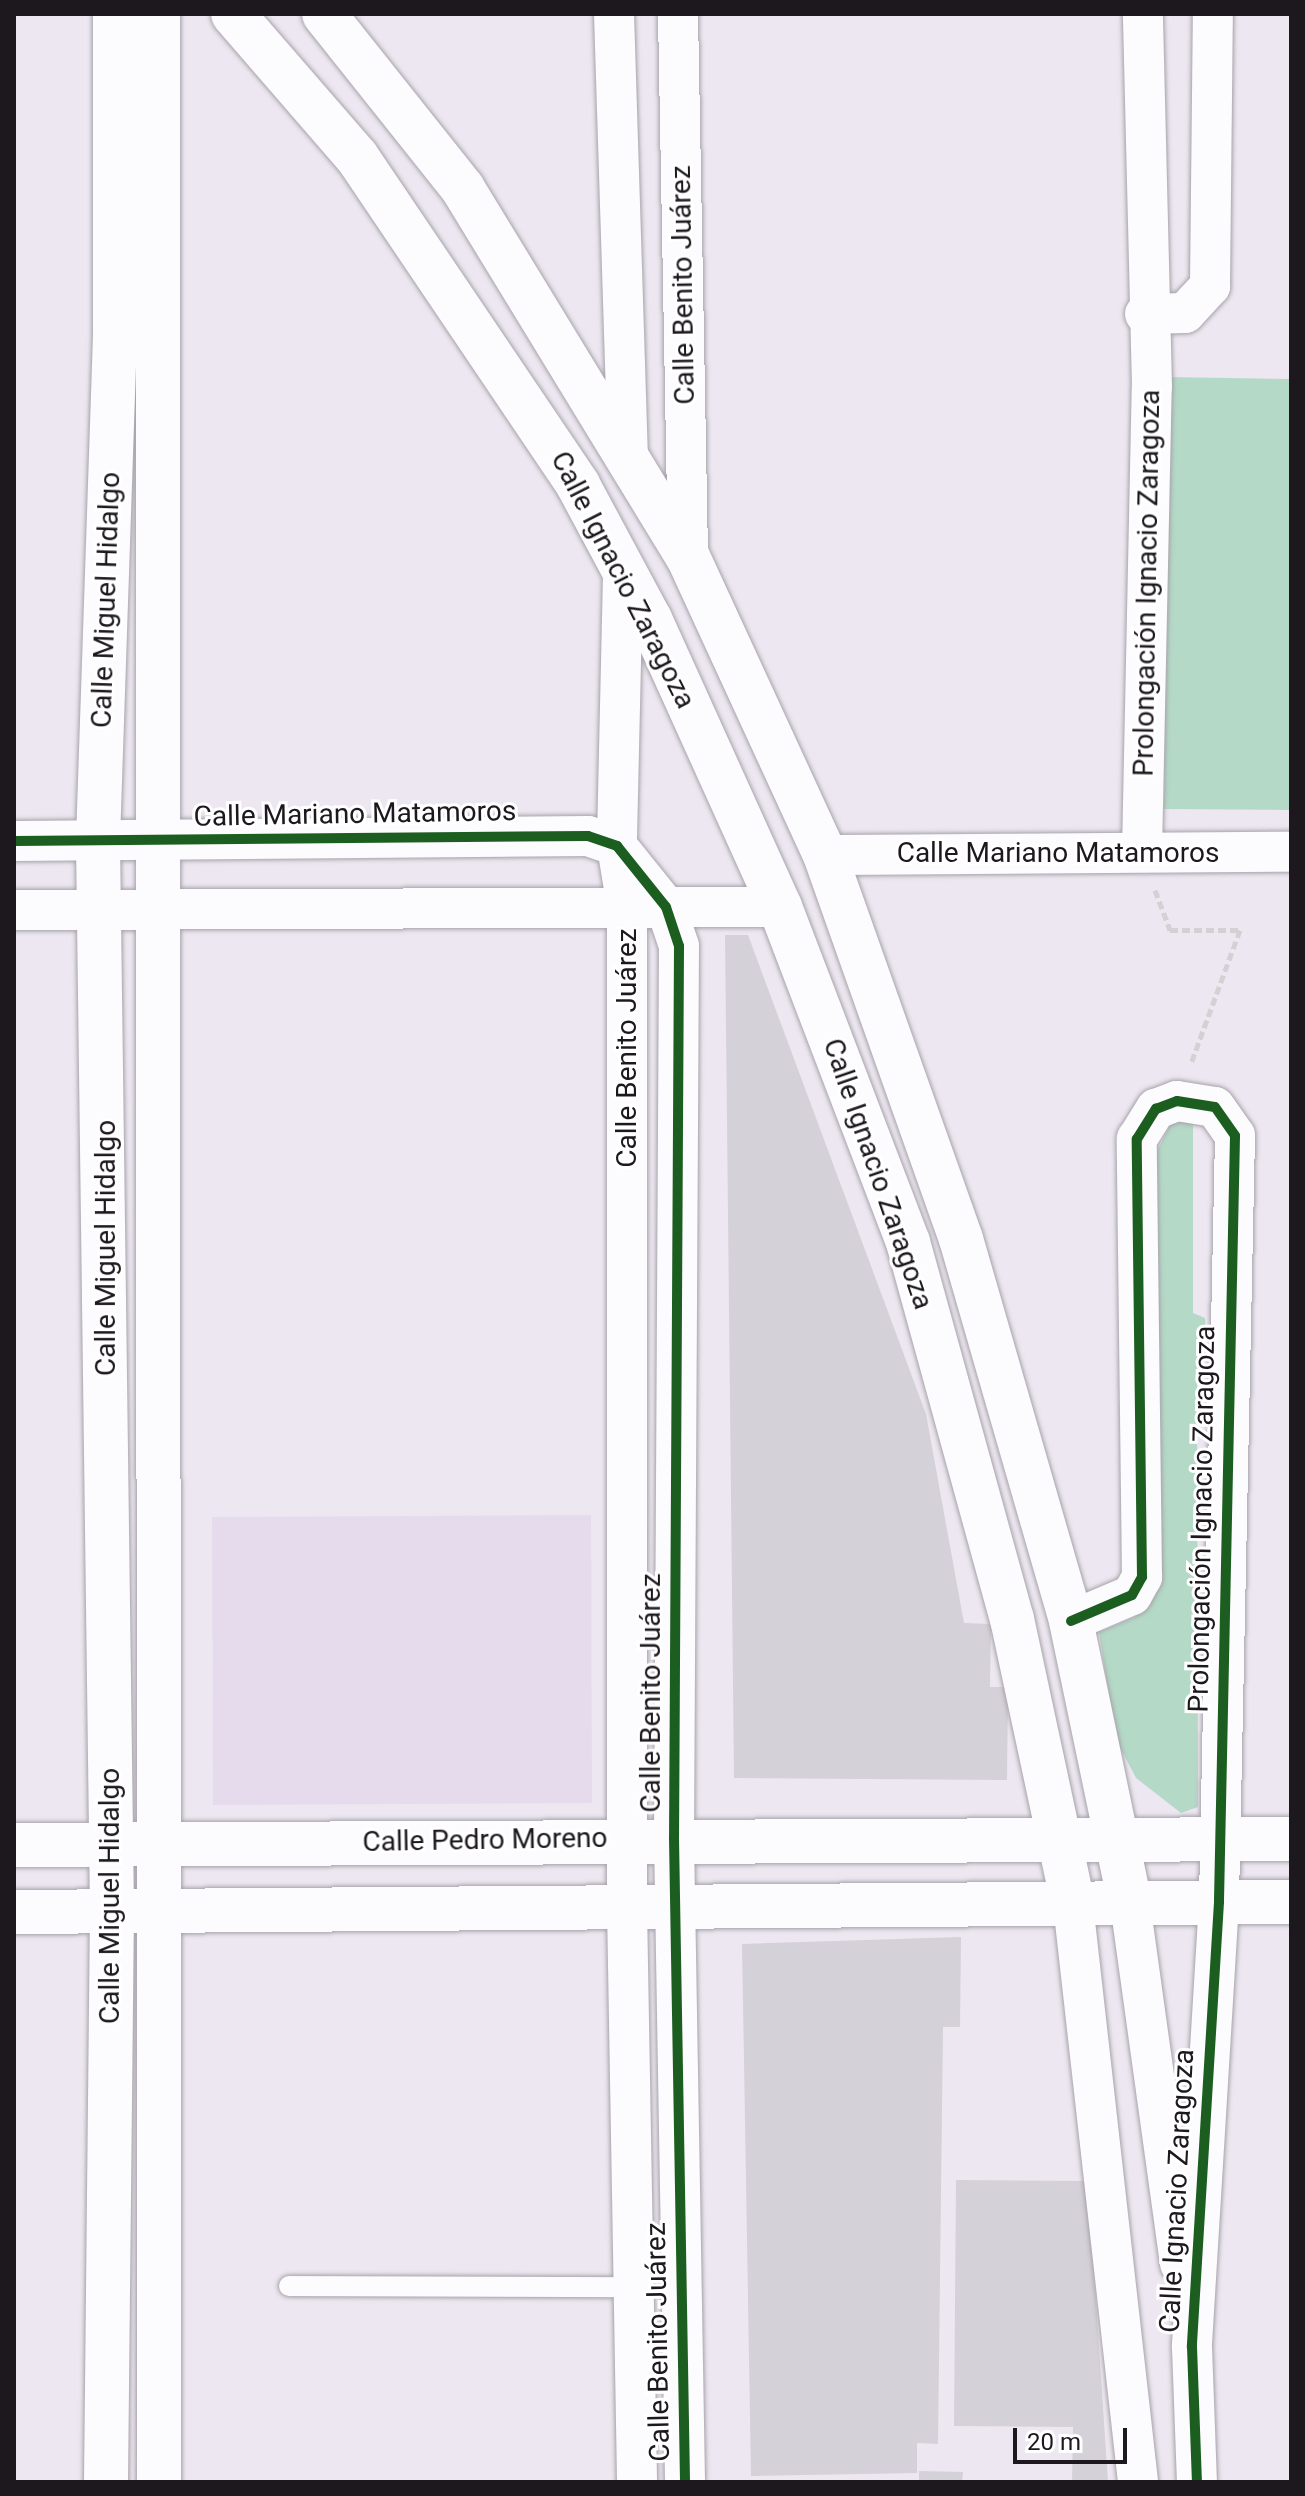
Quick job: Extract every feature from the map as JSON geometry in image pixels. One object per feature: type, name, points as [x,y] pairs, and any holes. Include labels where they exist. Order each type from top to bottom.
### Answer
[{"type":"main road","name":"Calle Miguel Hidalgo","points":[[106,2482],[112,1911],[103,910],[98,840],[115,335],[115,14]]},
{"type":"main road","name":"Calle Miguel Hidalgo","points":[[158,14],[157,839],[160,909],[154,1911],[159,2482]]},
{"type":"main road","name":"Calle Ignacio Zaragoza","points":[[233,14],[357,157],[535,416],[623,574],[780,907],[908,1242],[1012,1619],[1073,1904]]},
{"type":"main road","name":"Calle Ignacio Zaragoza","points":[[324,14],[463,189],[688,557],[825,855],[961,1239],[1071,1621],[1122,1841],[1130,1903]]},
{"type":"main road","name":"Calle Pedro Moreno","points":[[14,1845],[674,1838],[1291,1839]]},
{"type":"main road","points":[[14,1912],[1291,1902]]},
{"type":"street","name":"Calle Benito Juárez","points":[[614,14],[628,463]]},
{"type":"street","name":"Calle Benito Juárez","points":[[678,14],[688,557]]},
{"type":"street","name":"Prolongación Ignacio Zaragoza","points":[[1142,852],[1152,387],[1145,314],[1143,14]]},
{"type":"street","points":[[1145,314],[1185,313],[1210,286],[1213,14]]},
{"type":"street","name":"Calle Benito Juárez","points":[[623,574],[617,846],[627,907],[627,1907],[637,2482]]},
{"type":"street","name":"Calle Mariano Matamoros","points":[[14,841],[588,836],[617,846]]},
{"type":"street","points":[[617,846],[666,907]]},
{"type":"street","name":"Calle Mariano Matamoros","points":[[825,855],[1291,852]]},
{"type":"street","name":"Calle Benito Juárez","points":[[666,907],[679,946],[674,1838],[685,2482]]},
{"type":"street","points":[[14,910],[780,907]]},
{"type":"street","name":"Prolongación Ignacio Zaragoza","points":[[1177,1101],[1215,1107],[1235,1136],[1219,1902]]},
{"type":"street","points":[[1071,1621],[1132,1595],[1142,1577],[1137,1139],[1156,1109],[1177,1101]]},
{"type":"street","name":"Calle Ignacio Zaragoza","points":[[1197,2482],[1192,2347],[1219,1902]]},
{"type":"street","name":"Calle Ignacio Zaragoza","points":[[1130,1903],[1192,2347]]},
{"type":"street","name":"Calle Ignacio Zaragoza","points":[[1073,1904],[1138,2482]]},
{"type":"lane","points":[[289,2286],[632,2287]]},
{"type":"path","points":[[1142,852],[1170,930],[1240,930],[1177,1101]]},
{"type":"shaded area","points":[[591,1515],[592,1803],[213,1805],[212,1517]]},
{"type":"green space","points":[[1167,377],[1291,379],[1291,810],[1164,809]]},
{"type":"green space","points":[[1173,1119],[1193,1119],[1193,1313],[1205,1318],[1206,1338],[1197,1347],[1198,1807],[1181,1813],[1136,1778],[1116,1740],[1099,1632],[1135,1617],[1156,1585],[1157,1151]]},
{"type":"building","points":[[725,935],[748,935],[926,1414],[964,1623],[991,1624],[990,1687],[1008,1687],[1007,1780],[734,1778]]},
{"type":"building","points":[[961,1937],[960,2027],[943,2027],[938,2444],[917,2443],[917,2473],[751,2476],[742,1944]]},
{"type":"building","points":[[956,2180],[1088,2181],[1108,2482],[1072,2482],[1073,2427],[954,2426]]},
{"type":"building","points":[[919,2471],[963,2472],[962,2482],[919,2482]]},
{"type":"cycle path","points":[[14,841],[588,836],[617,846],[666,907],[679,946],[674,1838],[685,2482]]},
{"type":"cycle path","points":[[1071,1621],[1132,1595],[1142,1577],[1137,1139],[1156,1109],[1177,1101],[1215,1107],[1235,1136],[1219,1902],[1192,2347],[1197,2482]]}]
